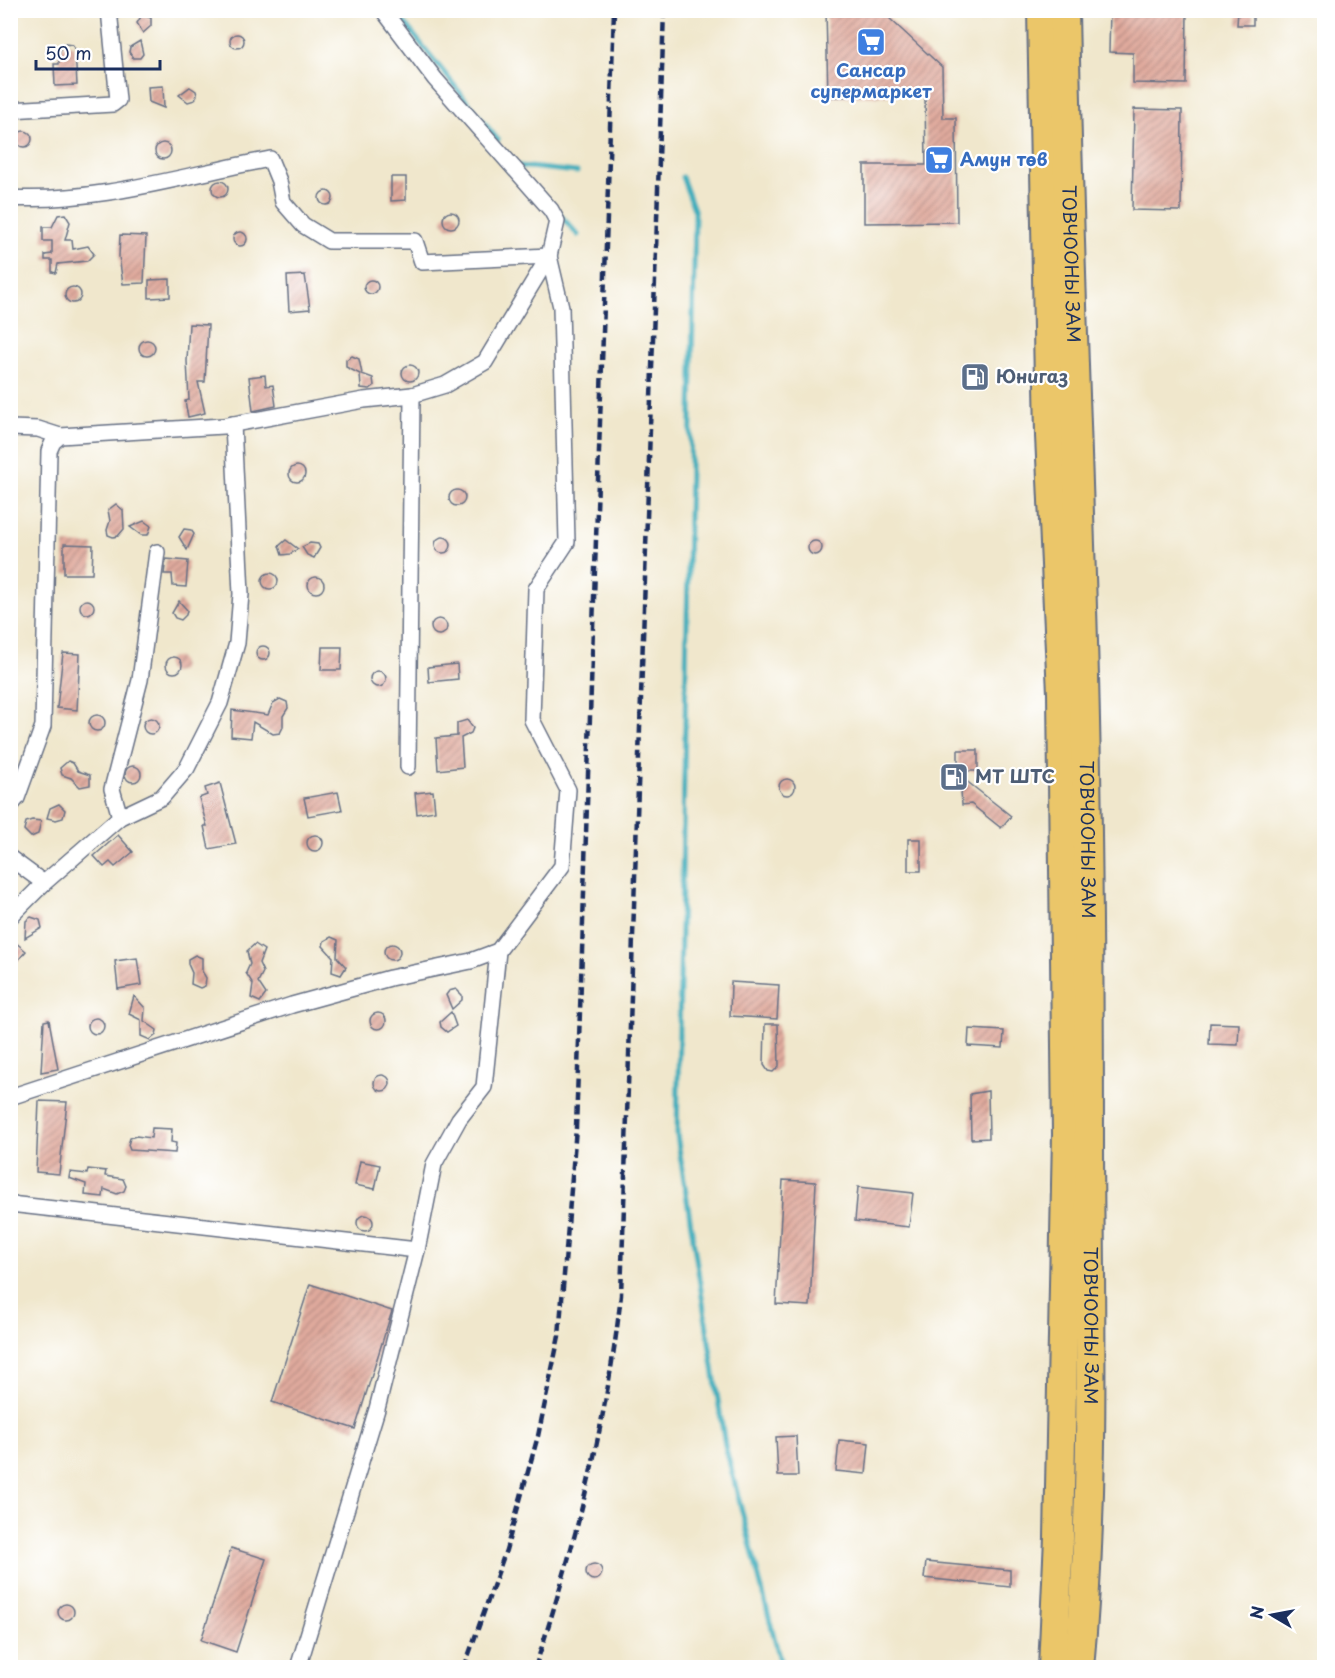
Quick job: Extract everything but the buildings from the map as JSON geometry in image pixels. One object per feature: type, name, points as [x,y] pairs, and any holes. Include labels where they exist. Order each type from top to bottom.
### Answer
[{"type":"highway","name":"ТОВЧООНЫ ЗАМ","points":[[1042,10],[1050,436],[1062,693],[1067,1134],[1059,1538],[1053,1668]]},
{"type":"highway","name":"ТОВЧООНЫ ЗАМ","points":[[1064,10],[1067,221],[1084,674],[1087,850],[1090,1381],[1086,1595],[1079,1668]]},
{"type":"street","points":[[10,110],[113,104],[118,100],[109,10]]},
{"type":"street","points":[[10,428],[38,429],[60,436],[233,424],[364,399],[412,396],[445,385],[485,362],[549,256],[557,221],[551,210],[435,79],[383,10]]},
{"type":"street","points":[[10,198],[29,199],[138,189],[270,159],[279,181],[283,202],[303,225],[329,241],[415,241],[422,262],[549,256]]},
{"type":"street","points":[[298,1668],[377,1409],[417,1250],[434,1164],[459,1119],[484,1087],[498,951],[562,866],[568,790],[532,720],[536,589],[567,542],[561,307],[549,256]]},
{"type":"street","points":[[408,767],[412,396]]},
{"type":"street","points":[[10,917],[120,817],[162,797],[187,768],[220,703],[237,643],[241,594],[233,424]]},
{"type":"street","points":[[10,806],[17,798],[43,726],[49,451],[52,442],[60,436]]},
{"type":"street","points":[[120,817],[112,789],[140,680],[157,552]]},
{"type":"street","points":[[10,858],[44,884]]},
{"type":"street","points":[[10,1097],[292,1005],[390,978],[471,961],[498,951]]},
{"type":"street","points":[[10,1204],[417,1250]]},
{"type":"waterway","points":[[394,10],[498,140]]},
{"type":"waterway","points":[[519,166],[577,172]]},
{"type":"waterway","points":[[682,177],[695,212],[677,1135],[725,1445],[782,1668]]},
{"type":"waterway","points":[[560,215],[578,235]]},
{"type":"railway","points":[[464,1668],[506,1550],[538,1436],[559,1336],[576,1128],[614,10]]},
{"type":"railway","points":[[535,1668],[588,1483],[607,1390],[621,1295],[664,10]]},
{"type":"place","name":"Сансар супермаркет","points":[[871,42]]},
{"type":"place","name":"Амун төв","points":[[939,160]]},
{"type":"place","name":"Юнигаз","points":[[975,377]]},
{"type":"place","name":"MT ШТС","points":[[954,777]]}]
